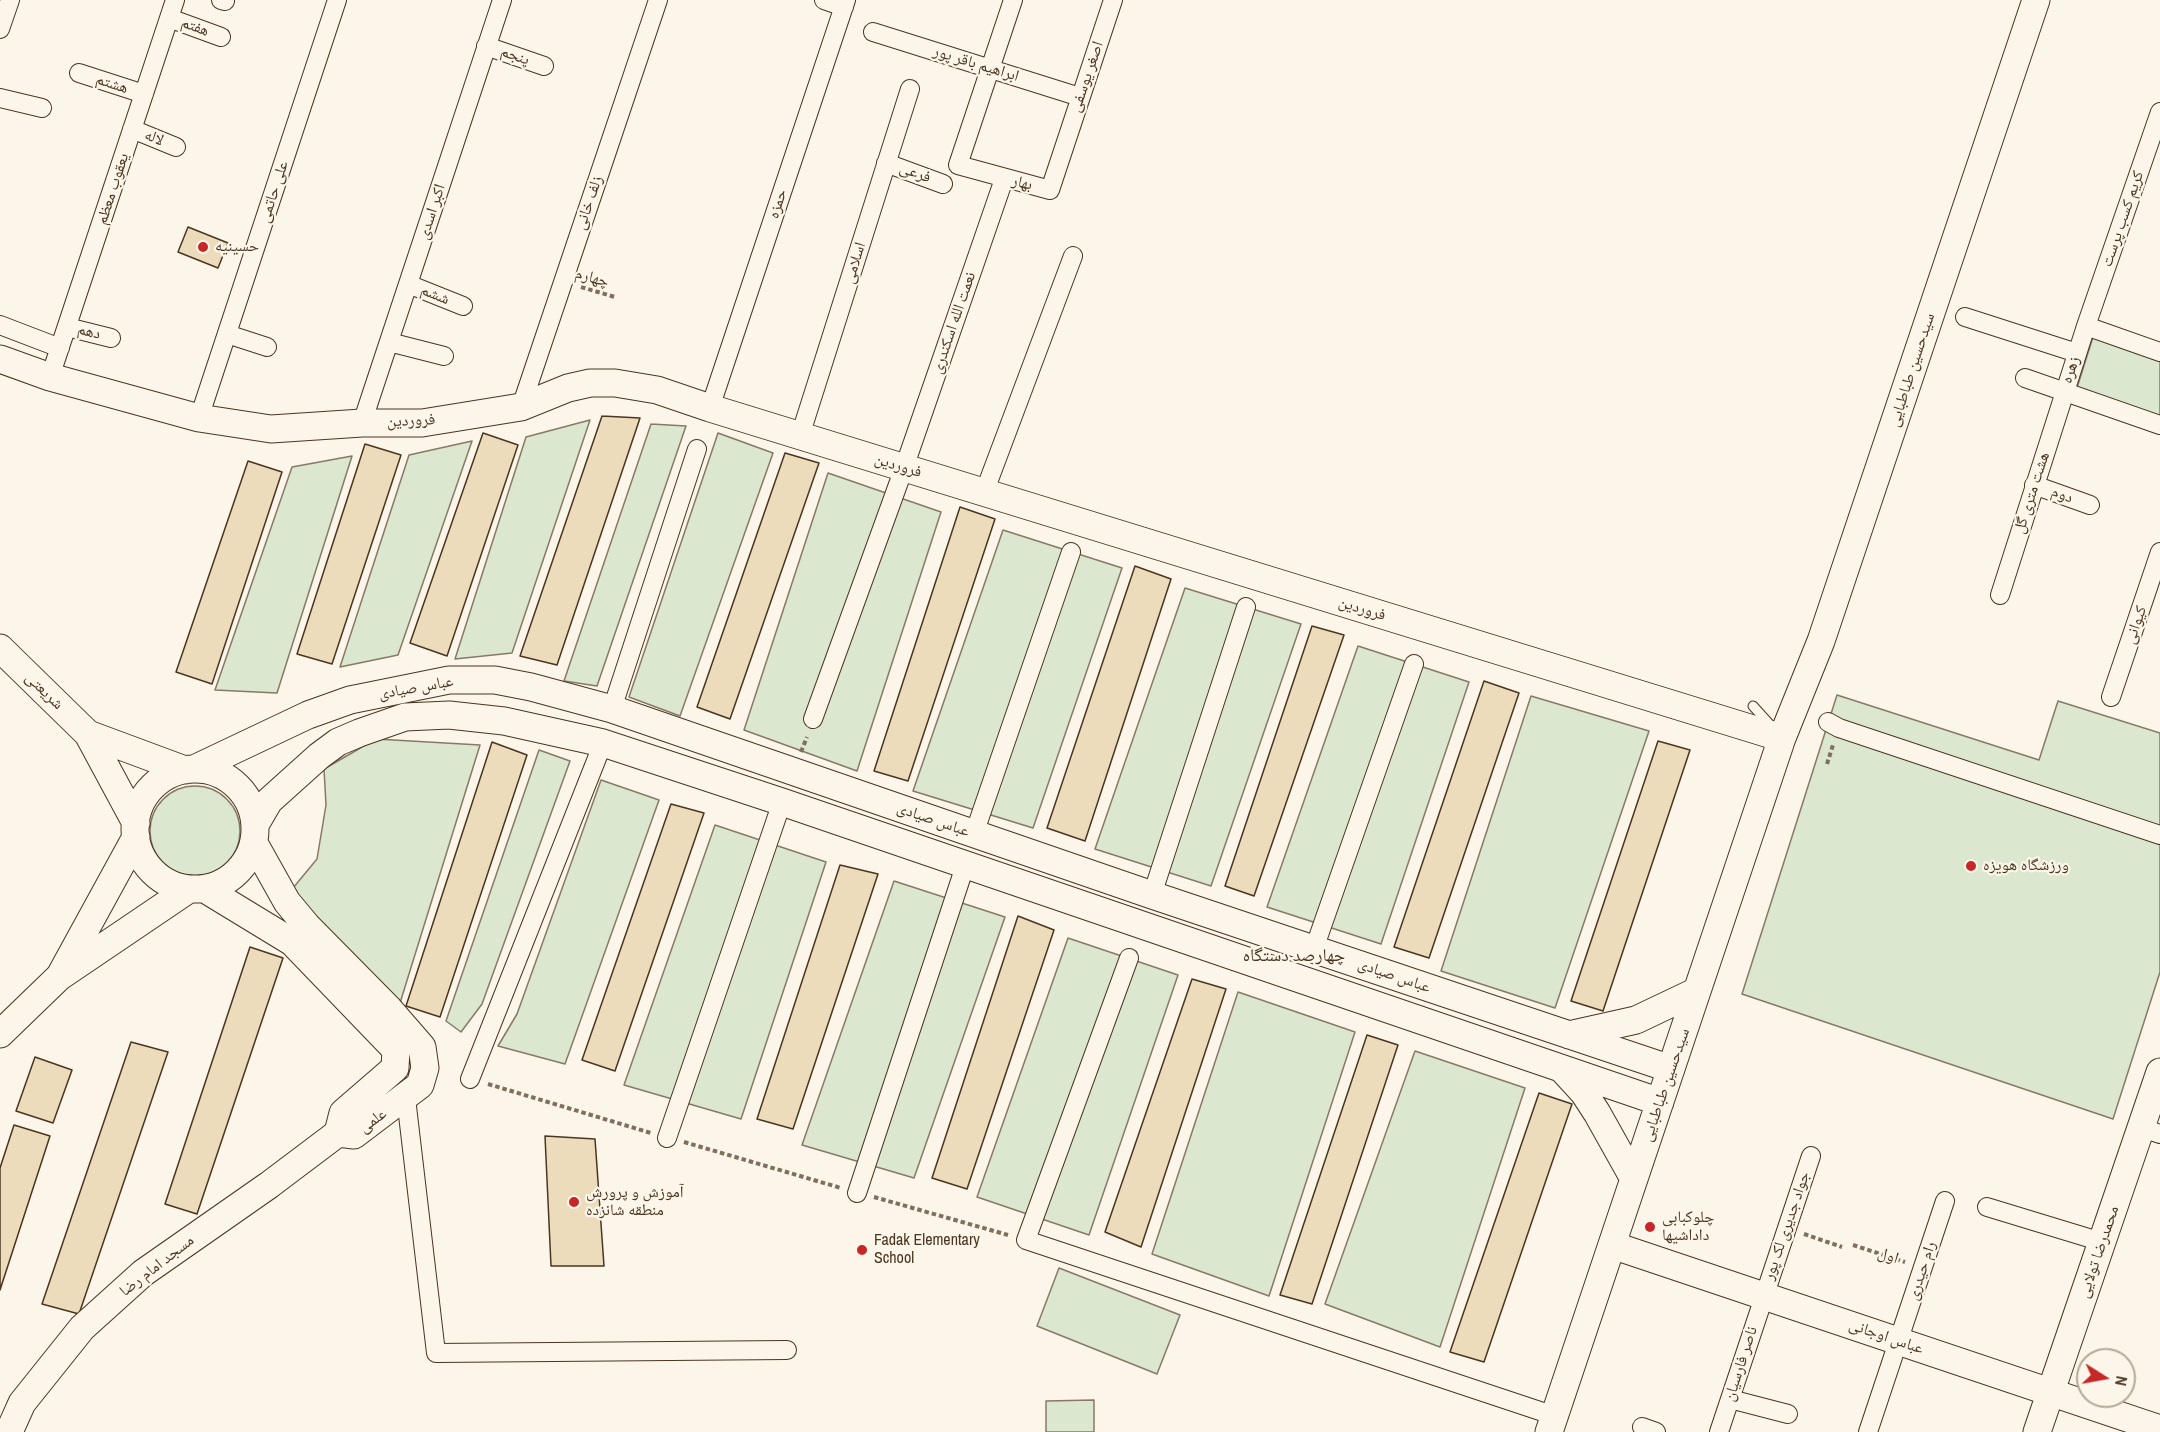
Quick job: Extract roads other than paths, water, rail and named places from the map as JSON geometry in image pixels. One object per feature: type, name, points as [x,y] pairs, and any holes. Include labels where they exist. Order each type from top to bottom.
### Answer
[{"type":"street","points":[[0,29],[10,0]]},
{"type":"street","name":"یعقوب معظم","points":[[50,377],[175,0]]},
{"type":"street","name":"علی حاتمی","points":[[199,418],[337,0]]},
{"type":"street","name":"اکبر اسدی","points":[[362,423],[502,0]]},
{"type":"street","name":"زلف خانی","points":[[521,407],[658,0]]},
{"type":"street","points":[[824,0],[845,3]]},
{"type":"street","points":[[990,68],[1013,0]]},
{"type":"street","name":"اصغر یوسفی","points":[[1062,154],[1113,0]]},
{"type":"street","name":"سیدحسین طباطبایی","points":[[1814,638],[2018,0]]},
{"type":"street","name":"سیدحسین طباطبایی","points":[[1552,1424],[1782,738],[1793,677],[1814,638],[2036,0]]},
{"type":"street","name":"حمزه","points":[[710,408],[845,3]]},
{"type":"street","name":"هفتم","points":[[169,18],[221,37]]},
{"type":"street","name":"ابراهیم باقر پور","points":[[873,32],[1080,96]]},
{"type":"street","name":"پنجم","points":[[486,46],[544,66]]},
{"type":"street","name":"بهار","points":[[990,68],[958,165],[1050,190],[1062,154]]},
{"type":"street","name":"هشتم","points":[[79,73],[144,94]]},
{"type":"street","name":"اسلامی","points":[[800,436],[910,89]]},
{"type":"street","points":[[0,98],[42,108]]},
{"type":"street","name":"کریم کسب پرست","points":[[2086,326],[2160,112]]},
{"type":"street","name":"لاله","points":[[132,129],[176,147]]},
{"type":"street","name":"فرعی","points":[[886,163],[943,184]]},
{"type":"street","name":"نعمت الله اسکندری","points":[[813,719],[904,468],[1004,179]]},
{"type":"street","points":[[984,493],[1073,256]]},
{"type":"street","name":"ششم","points":[[408,284],[463,306]]},
{"type":"street","points":[[1965,317],[2077,353]]},
{"type":"street","points":[[0,325],[60,348]]},
{"type":"street","points":[[2086,326],[2160,352]]},
{"type":"street","name":"زهره","points":[[2086,326],[2064,392],[2160,425]]},
{"type":"street","name":"دهم","points":[[67,327],[111,338]]},
{"type":"street","points":[[226,334],[267,347]]},
{"type":"street","points":[[389,342],[444,356]]},
{"type":"street","name":"فروردین","points":[[0,359],[50,377],[199,418],[271,429],[362,423],[422,423],[521,407],[568,388],[590,383],[615,383],[657,390],[1782,738]]},
{"type":"street","points":[[2025,378],[2064,392]]},
{"type":"street","name":"هشت متری گل","points":[[2000,595],[2064,392]]},
{"type":"street","points":[[612,709],[697,449]]},
{"type":"street","name":"دوم","points":[[2034,485],[2090,505]]},
{"type":"street","points":[[974,834],[1071,552]]},
{"type":"street","name":"کیوانی","points":[[2111,697],[2160,552]]},
{"type":"street","points":[[1152,895],[1246,607]]},
{"type":"street","name":"شریعتی","points":[[0,648],[88,734],[136,830]]},
{"type":"street","points":[[1314,949],[1414,664]]},
{"type":"street","name":"عباس صیادی","points":[[189,770],[308,715],[350,700],[449,680],[495,680],[531,687],[612,709],[1152,895],[1671,1069]]},
{"type":"street","name":"عباس صیادی","points":[[254,834],[269,801],[338,742],[405,717],[449,715],[504,721],[603,743],[1660,1102]]},
{"type":"street","points":[[1828,722],[1839,728],[2160,835]]},
{"type":"street","name":"شریعتی","points":[[88,734],[189,770]]},
{"type":"street","points":[[470,1079],[603,743]]},
{"type":"street","points":[[0,1034],[59,977],[197,889],[219,885],[241,868],[249,856],[254,834],[251,807],[242,791],[228,779],[211,771],[189,770],[167,776],[152,788],[141,804],[136,830],[59,977]]},
{"type":"street","points":[[667,1138],[782,802]]},
{"type":"street","points":[[136,830],[139,848],[150,868],[167,883],[197,889],[292,942],[396,1050],[395,1068],[413,1091]]},
{"type":"street","points":[[254,834],[287,902],[422,1047],[425,1068],[413,1091],[436,1353],[788,1350]]},
{"type":"street","points":[[857,1193],[965,866]]},
{"type":"street","points":[[1129,958],[1026,1240],[1552,1424]]},
{"type":"street","points":[[1568,1036],[1636,1020],[1697,991]]},
{"type":"street","points":[[1559,1066],[1584,1093],[1634,1179]]},
{"type":"street","name":"علمی","points":[[395,1068],[343,1113],[338,1133],[354,1135],[413,1091]]},
{"type":"street","name":"محمدرضا تولایی","points":[[2037,1432],[2102,1242],[2151,1131],[2160,1072]]},
{"type":"street","name":"مسجد امام رضا","points":[[9,1432],[22,1403],[82,1328],[143,1273],[338,1133]]},
{"type":"street","name":"جواد جدیری لک پور","points":[[1764,1296],[1811,1156]]},
{"type":"street","name":"رام حیدری","points":[[1868,1432],[1945,1201]]},
{"type":"street","points":[[1987,1207],[2102,1242]]},
{"type":"street","name":"عباس اوجانی","points":[[1612,1245],[2160,1429]]},
{"type":"street","name":"ناصر فارسیان","points":[[1719,1432],[1764,1296]]},
{"type":"street","points":[[1730,1399],[1788,1414]]},
{"type":"lane","points":[[1753,706],[1782,738]]},
{"type":"place","name":"حسینیه","points":[[203,247]]},
{"type":"place","name":"ورزشگاه هویزه","points":[[1971,866]]},
{"type":"place","name":"آموزش و پرورش منطقه شانزده","points":[[574,1202]]},
{"type":"place","name":"چلوکبابی داداشیها","points":[[1650,1227]]},
{"type":"place","name":"Fadak Elementary School","points":[[862,1250]]},
{"type":"district","name":"چهارصد دستگاه","points":[[1294,956]]}]
